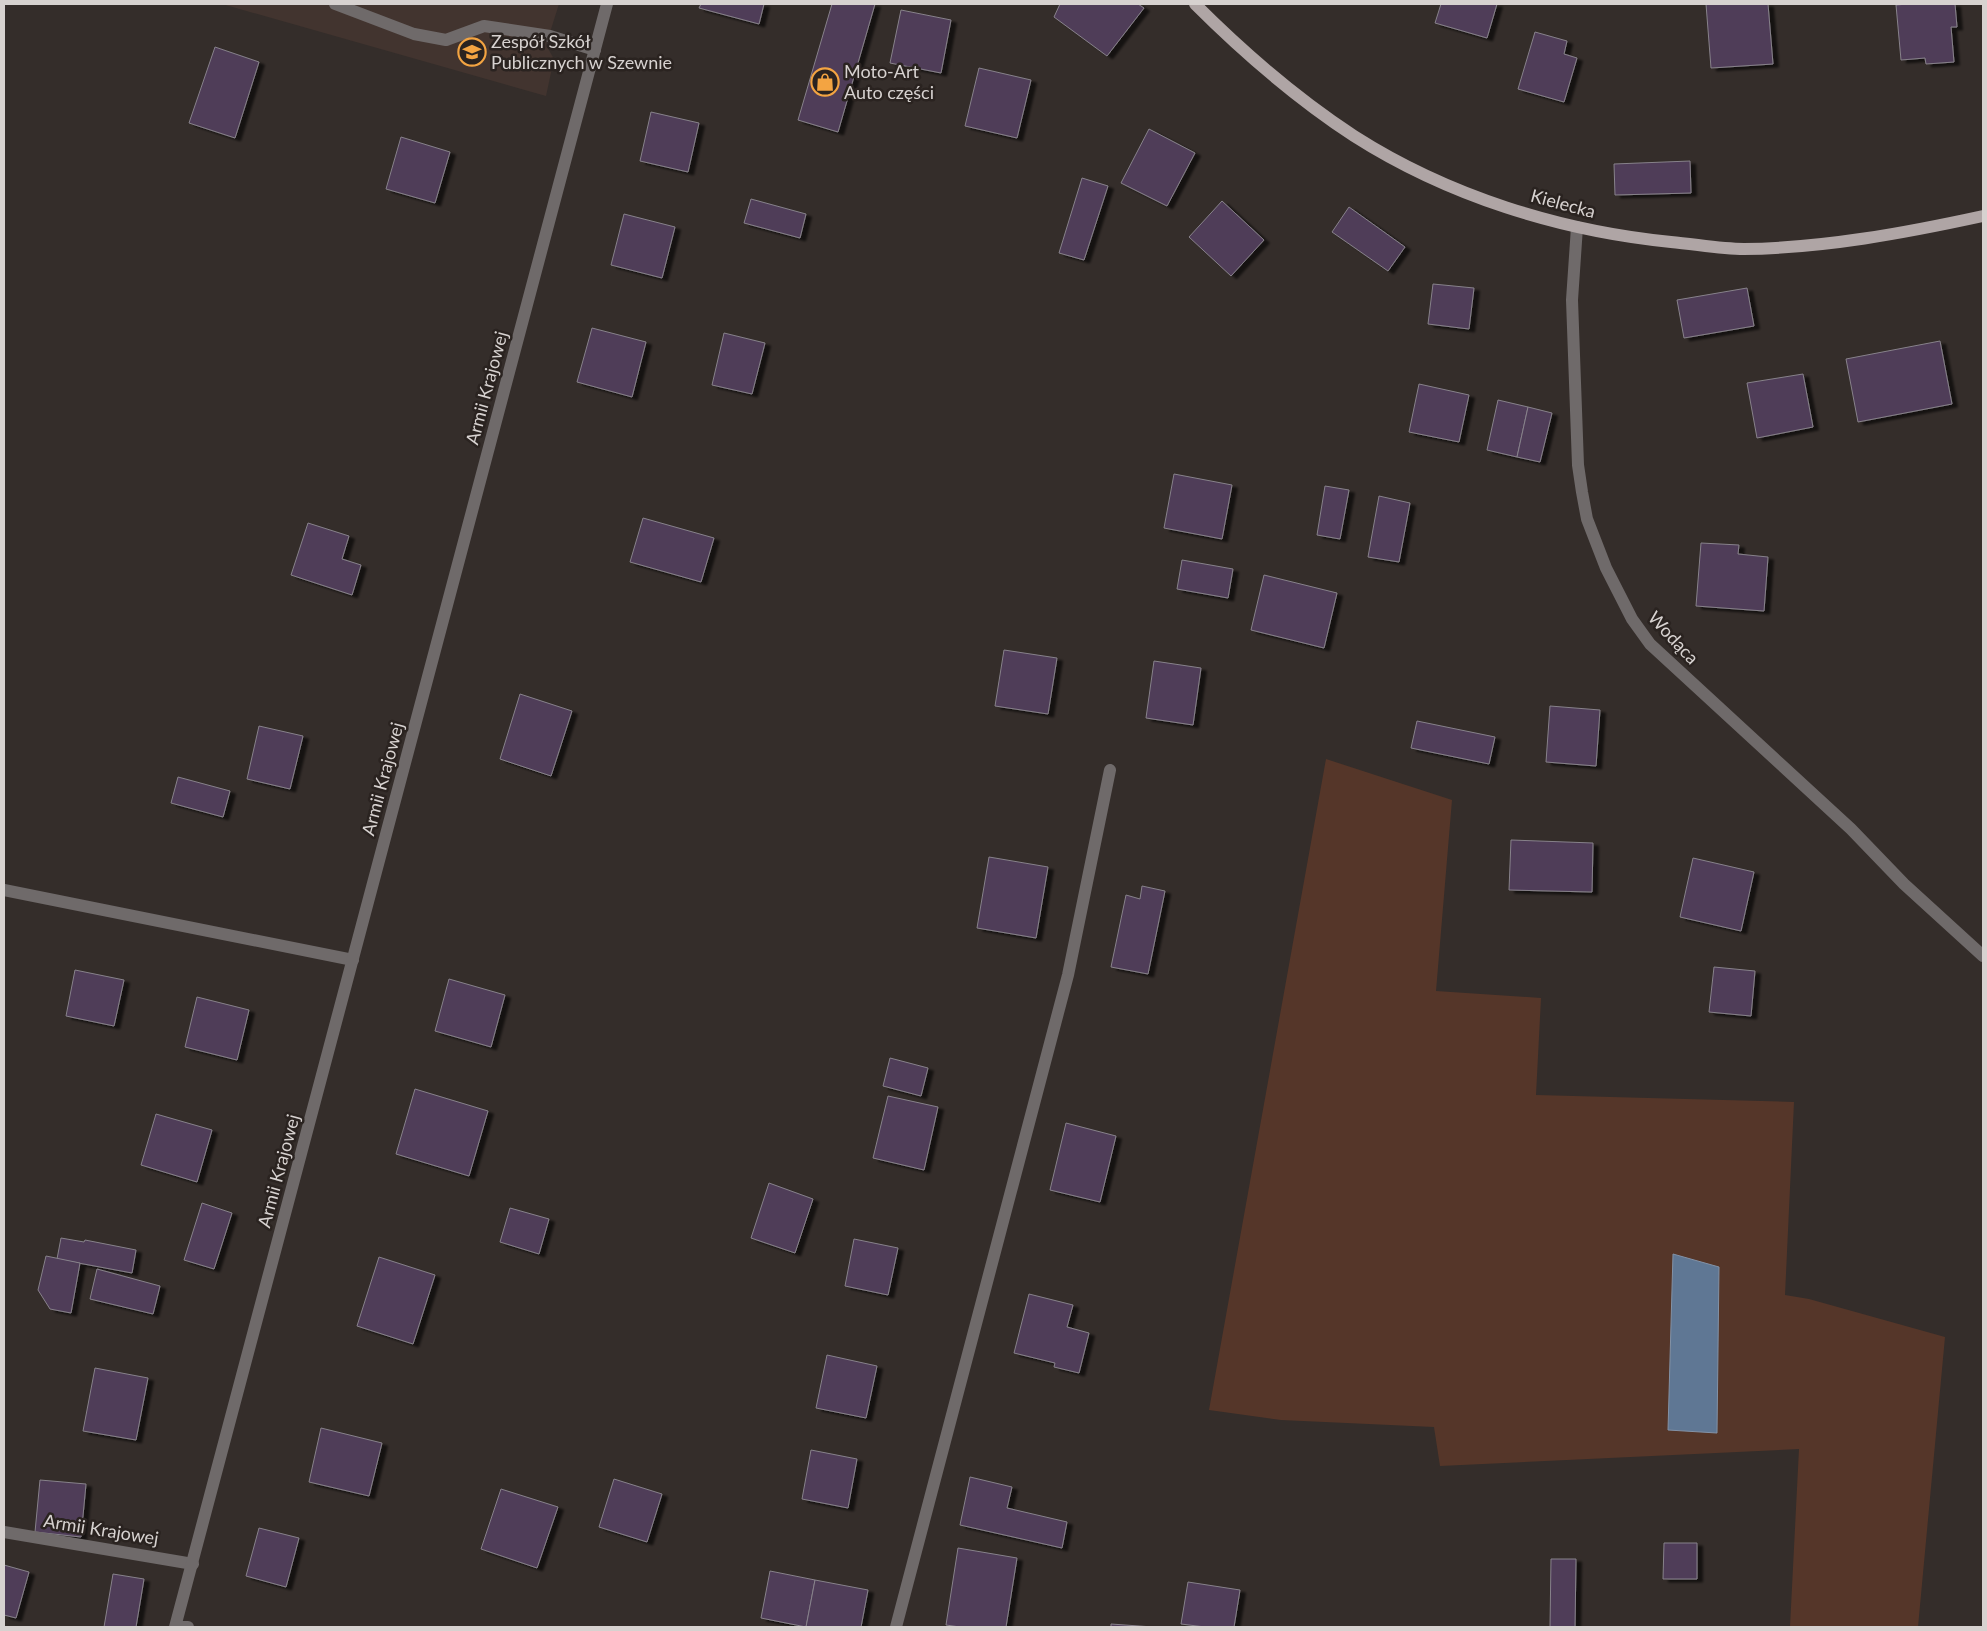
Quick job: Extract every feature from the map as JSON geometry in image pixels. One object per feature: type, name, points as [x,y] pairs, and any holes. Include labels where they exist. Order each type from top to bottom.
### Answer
[{"type":"main road","name":"Kielecka","points":[[1195,4],[1228,36],[1285,85],[1322,114],[1390,157],[1485,200],[1577,228],[1658,241],[1742,249],[1814,245],[1921,229],[1983,216]]},
{"type":"street","points":[[335,4],[414,34],[446,40],[484,26],[550,36],[595,50]]},
{"type":"street","name":"Armii Krajowej","points":[[175,1627],[607,4]]},
{"type":"street","name":"Wodąca","points":[[1577,228],[1572,300],[1578,465],[1587,518],[1618,593],[1632,619],[1650,644],[1851,829],[1904,884],[1983,956]]},
{"type":"street","points":[[896,1627],[1068,975],[1110,770]]},
{"type":"street","points":[[4,890],[353,960]]},
{"type":"street","name":"Armii Krajowej","points":[[4,1532],[193,1564]]},
{"type":"street","points":[[175,1627],[188,1627]]},
{"type":"shaded area","name":"Zespół Szkół Publicznych w Szewnie","points":[[222,4],[559,4],[546,45],[554,59],[546,96]]},
{"type":"shaded area","points":[[1326,759],[1452,800],[1436,991],[1541,998],[1536,1095],[1794,1102],[1785,1295],[1809,1299],[1945,1337],[1918,1627],[1790,1627],[1799,1449],[1440,1466],[1434,1427],[1281,1420],[1209,1410]]},
{"type":"water","points":[[1673,1254],[1719,1267],[1717,1433],[1668,1430]]},
{"type":"building","points":[[701,4],[764,4],[759,24],[699,8]]},
{"type":"building","points":[[832,4],[875,4],[838,132],[798,120]]},
{"type":"building","points":[[1060,4],[1138,4],[1144,8],[1107,56],[1054,17]]},
{"type":"building","points":[[1441,4],[1497,4],[1487,38],[1435,23]]},
{"type":"building","points":[[1706,4],[1768,4],[1773,64],[1711,68]]},
{"type":"building","points":[[1955,4],[1957,27],[1951,27],[1954,62],[1926,64],[1925,58],[1901,60],[1896,5]]},
{"type":"building","points":[[901,10],[951,20],[941,73],[890,63]]},
{"type":"building","points":[[1535,32],[1567,41],[1564,54],[1577,58],[1564,102],[1518,89]]},
{"type":"building","points":[[215,47],[259,62],[235,138],[189,123]]},
{"type":"building","points":[[979,68],[1031,80],[1017,138],[965,126]]},
{"type":"building","points":[[651,112],[699,123],[688,172],[640,161]]},
{"type":"building","points":[[1149,129],[1195,153],[1167,206],[1121,183]]},
{"type":"building","points":[[401,137],[450,152],[435,203],[386,189]]},
{"type":"building","points":[[1690,161],[1691,193],[1615,195],[1614,164]]},
{"type":"building","points":[[1082,178],[1108,186],[1084,260],[1059,253]]},
{"type":"building","points":[[751,199],[806,214],[800,238],[744,223]]},
{"type":"building","points":[[1222,201],[1264,240],[1231,276],[1189,237]]},
{"type":"building","points":[[1349,207],[1405,247],[1388,271],[1332,232]]},
{"type":"building","points":[[624,214],[675,227],[662,278],[611,265]]},
{"type":"building","points":[[1433,284],[1474,288],[1469,329],[1428,324]]},
{"type":"building","points":[[1747,288],[1754,326],[1684,338],[1677,300]]},
{"type":"building","points":[[592,328],[646,342],[632,397],[577,382]]},
{"type":"building","points":[[724,333],[765,343],[752,394],[712,385]]},
{"type":"building","points":[[1940,341],[1952,404],[1858,422],[1846,359]]},
{"type":"building","points":[[1803,374],[1813,427],[1757,438],[1747,383]]},
{"type":"building","points":[[1419,384],[1469,395],[1459,442],[1409,432]]},
{"type":"building","points":[[1498,400],[1528,407],[1517,457],[1487,450]]},
{"type":"building","points":[[1528,407],[1552,413],[1540,462],[1517,457]]},
{"type":"building","points":[[1174,474],[1232,485],[1222,539],[1164,528]]},
{"type":"building","points":[[1325,486],[1349,490],[1340,539],[1317,535]]},
{"type":"building","points":[[1379,496],[1410,503],[1399,562],[1368,557]]},
{"type":"building","points":[[643,518],[714,538],[701,582],[630,562]]},
{"type":"building","points":[[308,523],[349,536],[342,559],[361,565],[352,595],[291,575]]},
{"type":"building","points":[[1701,543],[1739,545],[1738,554],[1768,557],[1764,611],[1696,606]]},
{"type":"building","points":[[1182,560],[1233,569],[1228,598],[1177,589]]},
{"type":"building","points":[[1264,575],[1337,593],[1324,648],[1251,630]]},
{"type":"building","points":[[1004,650],[1057,658],[1048,714],[995,706]]},
{"type":"building","points":[[1154,661],[1201,668],[1193,725],[1146,718]]},
{"type":"building","points":[[520,694],[572,711],[551,776],[500,759]]},
{"type":"building","points":[[1550,706],[1600,710],[1596,766],[1546,762]]},
{"type":"building","points":[[1417,721],[1495,737],[1489,764],[1411,748]]},
{"type":"building","points":[[259,726],[303,736],[290,789],[247,779]]},
{"type":"building","points":[[178,777],[230,791],[223,817],[171,803]]},
{"type":"building","points":[[1511,840],[1593,843],[1592,892],[1509,890]]},
{"type":"building","points":[[989,857],[1048,867],[1036,938],[977,928]]},
{"type":"building","points":[[1693,858],[1754,872],[1741,931],[1680,917]]},
{"type":"building","points":[[1142,886],[1165,891],[1148,974],[1111,967],[1126,895],[1140,899]]},
{"type":"building","points":[[1714,967],[1755,971],[1751,1016],[1709,1012]]},
{"type":"building","points":[[75,970],[124,980],[114,1026],[66,1016]]},
{"type":"building","points":[[449,979],[505,995],[491,1047],[435,1031]]},
{"type":"building","points":[[197,997],[249,1010],[237,1060],[185,1047]]},
{"type":"building","points":[[890,1058],[928,1068],[921,1096],[883,1086]]},
{"type":"building","points":[[415,1089],[488,1111],[469,1176],[396,1154]]},
{"type":"building","points":[[888,1096],[938,1107],[924,1170],[873,1158]]},
{"type":"building","points":[[156,1114],[212,1130],[197,1182],[141,1165]]},
{"type":"building","points":[[1066,1123],[1116,1136],[1100,1202],[1050,1190]]},
{"type":"building","points":[[769,1183],[813,1199],[795,1253],[751,1238]]},
{"type":"building","points":[[202,1203],[232,1213],[214,1269],[184,1260]]},
{"type":"building","points":[[510,1208],[549,1219],[539,1254],[500,1242]]},
{"type":"building","points":[[61,1238],[84,1242],[85,1240],[136,1250],[132,1273],[57,1259]]},
{"type":"building","points":[[854,1239],[898,1248],[888,1295],[845,1286]]},
{"type":"building","points":[[46,1256],[80,1263],[71,1313],[50,1309],[38,1290]]},
{"type":"building","points":[[379,1257],[435,1275],[413,1344],[357,1326]]},
{"type":"building","points":[[97,1269],[160,1286],[153,1314],[90,1299]]},
{"type":"building","points":[[1029,1294],[1073,1305],[1067,1327],[1089,1333],[1079,1373],[1054,1367],[1055,1363],[1014,1353]]},
{"type":"building","points":[[827,1355],[877,1366],[866,1418],[816,1408]]},
{"type":"building","points":[[95,1368],[148,1378],[136,1440],[83,1431]]},
{"type":"building","points":[[321,1428],[382,1443],[369,1496],[309,1482]]},
{"type":"building","points":[[811,1450],[857,1459],[848,1508],[802,1499]]},
{"type":"building","points":[[970,1477],[1012,1487],[1007,1508],[1067,1522],[1062,1548],[960,1525]]},
{"type":"building","points":[[614,1479],[662,1494],[647,1542],[599,1527]]},
{"type":"building","points":[[40,1480],[86,1484],[81,1537],[35,1532]]},
{"type":"building","points":[[501,1489],[558,1507],[537,1568],[481,1549]]},
{"type":"building","points":[[259,1528],[299,1538],[286,1587],[246,1576]]},
{"type":"building","points":[[1664,1543],[1697,1543],[1697,1579],[1663,1579]]},
{"type":"building","points":[[958,1548],[1017,1558],[1006,1627],[960,1627],[946,1625]]},
{"type":"building","points":[[1551,1559],[1576,1559],[1575,1627],[1550,1627]]},
{"type":"building","points":[[4,1565],[29,1572],[16,1618],[4,1615]]},
{"type":"building","points":[[770,1571],[815,1580],[806,1627],[761,1618]]},
{"type":"building","points":[[113,1574],[144,1579],[136,1627],[104,1627]]},
{"type":"building","points":[[815,1580],[868,1590],[861,1627],[806,1627]]},
{"type":"building","points":[[1188,1582],[1240,1590],[1234,1627],[1205,1627],[1181,1624]]},
{"type":"building","points":[[1111,1624],[1153,1627],[1111,1627]]},
{"type":"place","name":"Zespół Szkół Publicznych w Szewnie","points":[[472,52]]},
{"type":"place","name":"Moto-Art Auto części","points":[[825,82]]}]
